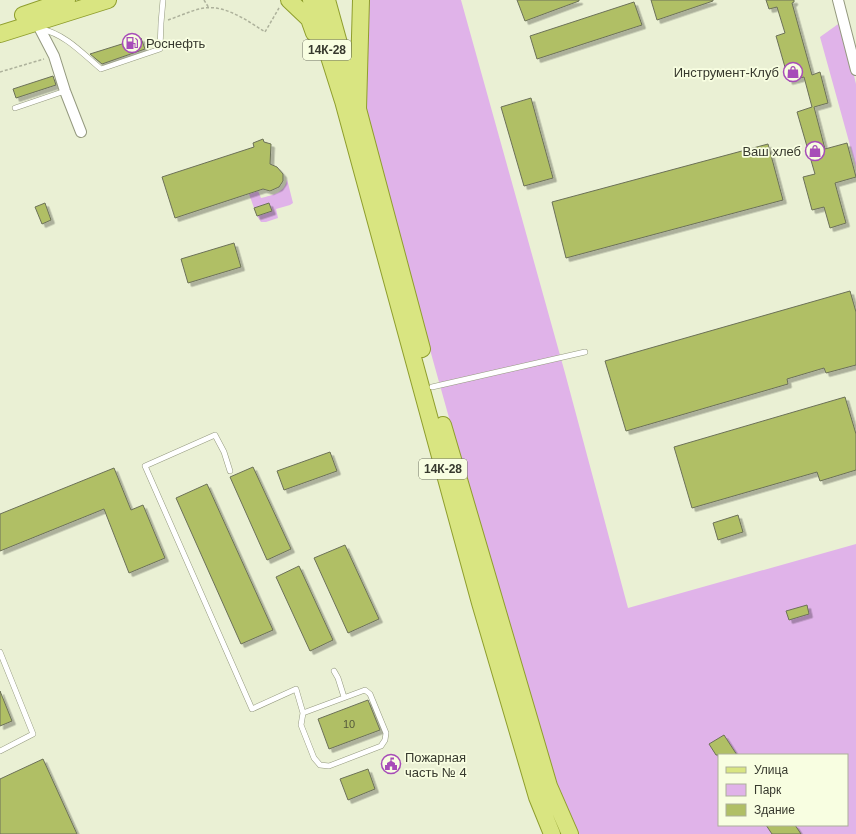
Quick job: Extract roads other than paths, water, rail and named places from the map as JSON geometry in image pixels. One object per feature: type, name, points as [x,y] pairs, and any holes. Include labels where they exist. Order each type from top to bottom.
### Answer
[{"type":"main road","points":[[4,30],[67,0]]},
{"type":"main road","points":[[4,30],[39,25],[108,0]]},
{"type":"main road","name":"14К-28","points":[[311,0],[343,101],[482,610],[537,797],[552,834]]},
{"type":"main road","name":"14К-28","points":[[327,0],[396,247],[432,387],[549,786],[570,834]]},
{"type":"main road","points":[[358,109],[361,0]]},
{"type":"main road","points":[[285,3],[309,19],[343,101]]},
{"type":"street","points":[[838,0],[856,70]]},
{"type":"street","points":[[39,25],[54,56],[65,91],[81,132]]},
{"type":"lane","points":[[39,25],[63,37],[101,69],[160,49],[160,23],[163,0]]},
{"type":"lane","points":[[15,108],[65,91]]},
{"type":"lane","points":[[432,387],[585,352]]},
{"type":"lane","points":[[230,471],[224,452],[215,435],[145,466],[252,709],[296,690],[303,713],[301,725],[314,758],[320,765],[329,766],[382,746],[385,740],[386,733],[370,694],[365,690],[303,713]]},
{"type":"lane","points":[[0,652],[33,734],[0,751]]},
{"type":"lane","points":[[334,670],[344,697]]},
{"type":"place","name":"Роснефть","points":[[132,43]]},
{"type":"place","name":"Инструмент-Клуб","points":[[793,72]]},
{"type":"place","name":"Ваш хлеб","points":[[815,151]]},
{"type":"place","name":"Пожарная часть № 4","points":[[391,764]]}]
